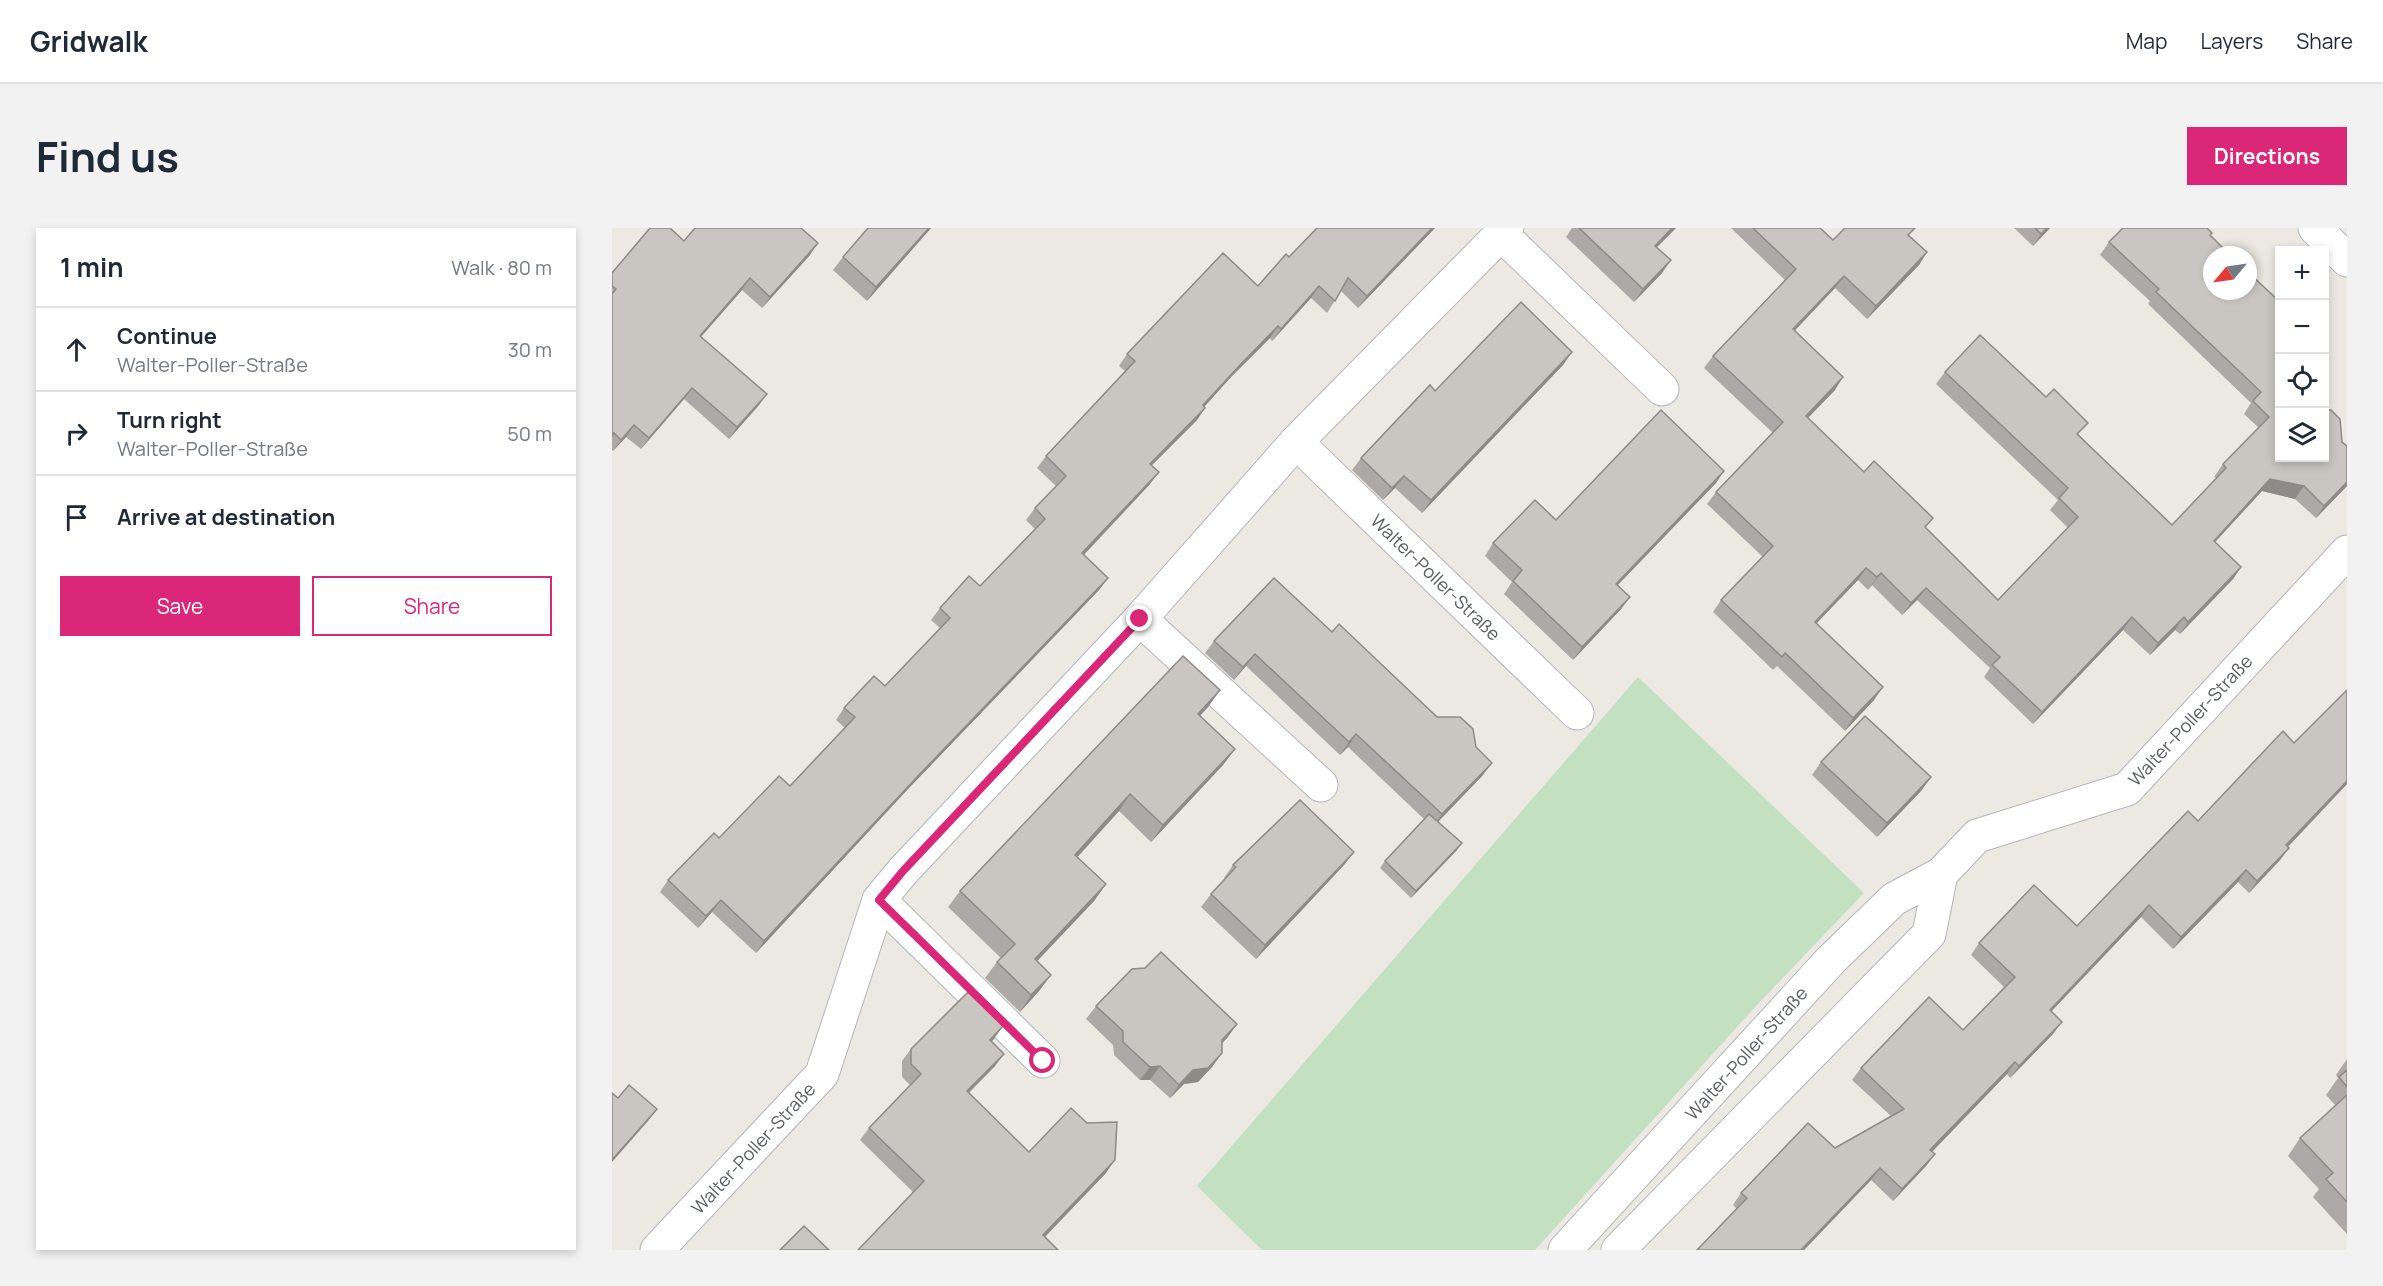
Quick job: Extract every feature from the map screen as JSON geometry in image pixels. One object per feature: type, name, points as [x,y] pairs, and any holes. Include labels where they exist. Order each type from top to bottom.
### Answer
[{"type":"street","points":[[2315,228],[2347,260]]},
{"type":"street","name":"Walter-Poller-Straße","points":[[657,1250],[822,1074],[879,900],[903,871],[1140,619],[1296,442],[1504,231],[1662,389]]},
{"type":"street","name":"Walter-Poller-Straße","points":[[1296,442],[1577,713]]},
{"type":"street","name":"Walter-Poller-Straße","points":[[1565,1250],[1831,960],[1893,899],[1941,874],[1977,836],[2127,789],[2347,552]]},
{"type":"street","points":[[1140,619],[1321,785]]},
{"type":"street","points":[[1618,1250],[1929,934],[1941,874]]},
{"type":"street","points":[[879,900],[1043,1061]]},
{"type":"green space","points":[[1638,677],[1864,893],[1756,1006],[1535,1250],[1262,1250],[1197,1186]]},
{"type":"building","points":[[650,228],[670,228],[684,241],[695,228],[801,228],[818,243],[770,297],[750,278],[700,336],[767,394],[737,427],[692,388],[649,438],[634,425],[621,440],[614,433],[612,436],[612,294],[616,289],[612,286],[612,273]]},
{"type":"building","points":[[868,228],[929,228],[876,287],[843,257]]},
{"type":"building","points":[[1317,228],[1432,228],[1367,296],[1348,278],[1335,301],[1319,286],[1281,329],[1278,326],[1240,365],[1203,405],[1205,408],[1150,464],[1159,472],[1082,553],[1108,578],[764,941],[721,900],[706,916],[668,880],[714,833],[719,838],[779,776],[790,786],[855,717],[844,708],[874,676],[885,686],[950,618],[940,608],[969,576],[980,586],[1045,519],[1035,508],[1066,476],[1046,456],[1135,361],[1127,354],[1223,253],[1258,286],[1286,254],[1289,257]]},
{"type":"building","points":[[1579,228],[1672,228],[1655,246],[1671,260],[1643,289]]},
{"type":"building","points":[[1753,228],[1820,228],[1833,240],[1845,228],[1915,228],[1908,235],[1927,252],[1876,306],[1844,276],[1793,329],[1843,377],[1806,416],[1864,472],[1874,461],[1933,518],[1925,527],[1998,600],[2078,517],[2059,498],[2068,488],[1945,372],[1980,335],[2046,397],[2054,389],[2088,423],[2077,434],[2172,525],[2226,468],[2223,464],[2269,417],[2253,401],[2261,392],[2156,292],[2159,289],[2109,242],[2123,228],[2207,228],[2212,233],[2210,235],[2221,246],[2203,246],[2203,300],[2257,300],[2257,280],[2275,297],[2275,462],[2329,462],[2329,410],[2331,410],[2340,419],[2342,442],[2347,446],[2347,482],[2324,506],[2304,486],[2270,479],[2214,541],[2241,567],[2188,622],[2184,617],[2158,643],[2132,617],[2042,712],[1992,665],[2000,657],[1926,588],[1911,603],[1881,573],[1877,577],[1866,568],[1815,622],[1883,687],[1853,718],[1785,653],[1782,657],[1721,600],[1773,546],[1716,492],[1783,422],[1713,356],[1796,269]]},
{"type":"building","points":[[2035,228],[2047,228],[2041,234]]},
{"type":"building","points":[[1521,302],[1572,352],[1431,500],[1404,476],[1392,488],[1361,458],[1430,385],[1435,391]]},
{"type":"building","points":[[1661,410],[1724,471],[1616,584],[1630,597],[1582,647],[1513,581],[1522,570],[1493,543],[1535,500],[1556,520]]},
{"type":"building","points":[[1274,578],[1332,632],[1339,624],[1437,717],[1460,717],[1473,729],[1476,747],[1492,763],[1442,814],[1356,734],[1349,742],[1255,654],[1243,667],[1214,641]]},
{"type":"building","points":[[1183,656],[1220,690],[1198,714],[1235,749],[1163,825],[1130,794],[1075,855],[1106,884],[1035,959],[1051,975],[1031,995],[997,962],[1015,944],[960,891]]},
{"type":"building","points":[[2347,690],[2347,781],[2286,845],[2289,848],[2257,881],[2246,870],[2181,937],[2149,905],[2050,1010],[2062,1022],[2019,1066],[2015,1062],[1930,1150],[1935,1154],[1902,1189],[1880,1168],[1801,1250],[1697,1250],[1747,1198],[1741,1193],[1808,1123],[1835,1148],[1904,1109],[1861,1068],[1929,997],[1963,1030],[2015,977],[1979,943],[2034,885],[2077,926],[2188,811],[2198,821],[2283,731],[2294,743]]},
{"type":"building","points":[[1865,716],[1931,777],[1887,823],[1821,762]]},
{"type":"building","points":[[1300,800],[1354,852],[1265,945],[1211,894],[1236,867],[1233,865]]},
{"type":"building","points":[[1429,814],[1462,843],[1416,891],[1385,861]]},
{"type":"building","points":[[1161,952],[1237,1024],[1222,1040],[1222,1053],[1208,1068],[1193,1070],[1179,1085],[1160,1066],[1150,1067],[1123,1042],[1123,1031],[1096,1006],[1132,969],[1145,968]]},
{"type":"building","points":[[968,992],[1003,1026],[990,1040],[1004,1054],[967,1091],[1029,1152],[1071,1108],[1087,1123],[1117,1122],[1115,1160],[1043,1235],[1058,1250],[858,1250],[924,1181],[869,1128],[921,1074],[911,1064],[911,1049]]},
{"type":"building","points":[[2347,1070],[2347,1087],[2339,1077]]},
{"type":"building","points":[[629,1085],[657,1109],[612,1160],[612,1093],[618,1098]]},
{"type":"building","points":[[2347,1095],[2347,1202],[2326,1179],[2333,1173],[2300,1138]]},
{"type":"building","points":[[804,1226],[829,1250],[780,1250]]},
{"type":"route","points":[[1043,1061],[879,900],[903,871],[1140,619]]}]
